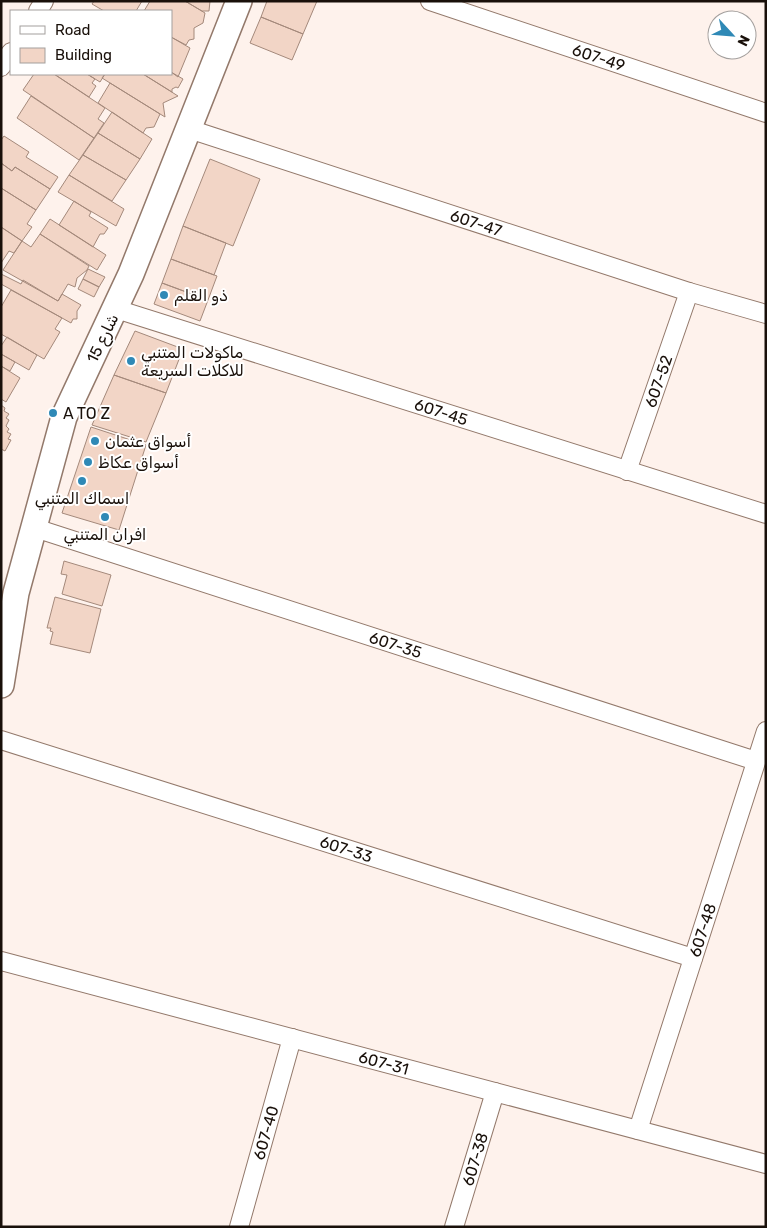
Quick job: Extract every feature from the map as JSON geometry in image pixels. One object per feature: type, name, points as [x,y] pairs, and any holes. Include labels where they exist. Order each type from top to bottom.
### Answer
[{"type":"street","name":"شارع 15","points":[[1,685],[3,652],[16,593],[64,417],[116,309],[144,244],[239,1]]},
{"type":"street","name":"607-49","points":[[430,1],[766,113]]},
{"type":"street","points":[[1,67],[10,54]]},
{"type":"street","name":"607-47","points":[[189,129],[688,292],[766,314]]},
{"type":"street","name":"607-52","points":[[627,471],[688,292]]},
{"type":"street","name":"607-45","points":[[116,309],[766,514]]},
{"type":"street","name":"607-35","points":[[34,528],[756,761]]},
{"type":"street","name":"607-48","points":[[638,1130],[766,731]]},
{"type":"street","name":"607-33","points":[[1,740],[693,958]]},
{"type":"street","name":"607-31","points":[[1,962],[766,1164]]},
{"type":"street","name":"607-40","points":[[239,1227],[292,1038]]},
{"type":"street","name":"607-38","points":[[454,1227],[495,1092]]},
{"type":"building","points":[[94,1],[142,1],[137,10],[102,10],[92,4]]},
{"type":"building","points":[[150,1],[185,1],[205,13],[203,23],[194,28],[194,39],[189,40],[186,45],[172,38],[172,10],[145,10]]},
{"type":"building","points":[[185,1],[210,1],[209,11],[202,11]]},
{"type":"building","points":[[267,1],[317,1],[303,34],[261,17]]},
{"type":"building","points":[[261,17],[303,34],[292,60],[250,43]]},
{"type":"building","points":[[172,38],[190,48],[178,77],[172,73]]},
{"type":"building","points":[[172,73],[183,79],[178,88],[172,89],[172,92],[145,75],[172,75]]},
{"type":"building","points":[[33,75],[56,75],[105,108],[98,119],[104,123],[94,138],[23,90]]},
{"type":"building","points":[[56,75],[89,75],[95,79],[92,83],[96,86],[89,97]]},
{"type":"building","points":[[89,75],[104,75],[100,82]]},
{"type":"building","points":[[104,75],[145,75],[178,96],[163,103],[165,117],[102,78]]},
{"type":"building","points":[[110,83],[160,114],[154,127],[146,128],[143,133],[98,103]]},
{"type":"building","points":[[31,96],[94,138],[79,160],[17,118]]},
{"type":"building","points":[[112,112],[152,139],[140,159],[98,133]]},
{"type":"building","points":[[98,133],[140,159],[126,180],[83,155]]},
{"type":"building","points":[[4,136],[29,152],[26,157],[58,177],[50,189],[15,167],[12,171],[1,163],[1,140]]},
{"type":"building","points":[[83,155],[126,180],[112,201],[69,175]]},
{"type":"building","points":[[210,159],[260,179],[233,246],[183,226]]},
{"type":"building","points":[[1,163],[12,171],[15,167],[50,189],[36,210],[1,188]]},
{"type":"building","points":[[69,175],[124,209],[116,226],[58,192]]},
{"type":"building","points":[[1,188],[36,210],[27,224],[32,227],[22,241],[1,227]]},
{"type":"building","points":[[74,201],[91,212],[89,216],[108,228],[104,234],[100,234],[93,247],[59,225]]},
{"type":"building","points":[[50,219],[106,255],[97,270],[40,234]]},
{"type":"building","points":[[183,226],[226,243],[214,275],[171,259]]},
{"type":"building","points":[[1,227],[22,241],[14,253],[9,251],[1,263]]},
{"type":"building","points":[[40,234],[89,266],[77,278],[75,287],[68,284],[58,301],[3,270],[22,241],[31,247]]},
{"type":"building","points":[[171,259],[217,276],[208,300],[162,283]]},
{"type":"building","points":[[88,269],[105,277],[99,287],[83,279]]},
{"type":"building","points":[[1,274],[21,284],[23,280],[58,301],[62,294],[81,305],[77,311],[77,319],[73,319],[71,323],[1,284]]},
{"type":"building","points":[[83,279],[99,287],[94,297],[78,289]]},
{"type":"building","points":[[162,283],[208,300],[200,321],[154,304]]},
{"type":"building","points":[[11,290],[62,318],[55,329],[60,332],[44,359],[1,334],[1,307]]},
{"type":"building","points":[[135,331],[183,349],[166,393],[114,375]]},
{"type":"building","points":[[7,337],[37,355],[29,370],[1,354],[1,346]]},
{"type":"building","points":[[1,354],[15,362],[10,371],[1,366]]},
{"type":"building","points":[[1,366],[20,378],[6,402],[1,399]]},
{"type":"building","points":[[114,375],[166,393],[146,442],[92,425]]},
{"type":"building","points":[[1,405],[5,408],[4,411],[9,414],[6,418],[9,420],[6,426],[9,429],[7,432],[11,434],[8,439],[11,440],[5,451],[1,449]]},
{"type":"building","points":[[91,427],[146,445],[119,530],[62,513]]},
{"type":"building","points":[[64,561],[111,575],[102,606],[62,594],[67,575],[61,574]]},
{"type":"building","points":[[55,597],[101,609],[90,653],[50,644],[53,632],[50,631],[51,628],[47,628]]},
{"type":"place","name":"ذو القلم","points":[[164,295]]},
{"type":"place","name":"ماكولات المتنبي للاكلات السريعة","points":[[131,361]]},
{"type":"place","name":"A TO Z","points":[[53,413]]},
{"type":"place","name":"أسواق عثمان","points":[[95,441]]},
{"type":"place","name":"أسواق عكاظ","points":[[88,462]]},
{"type":"place","name":"اسماك المتنبي","points":[[82,481]]},
{"type":"place","name":"افران المتنبي","points":[[105,517]]}]
